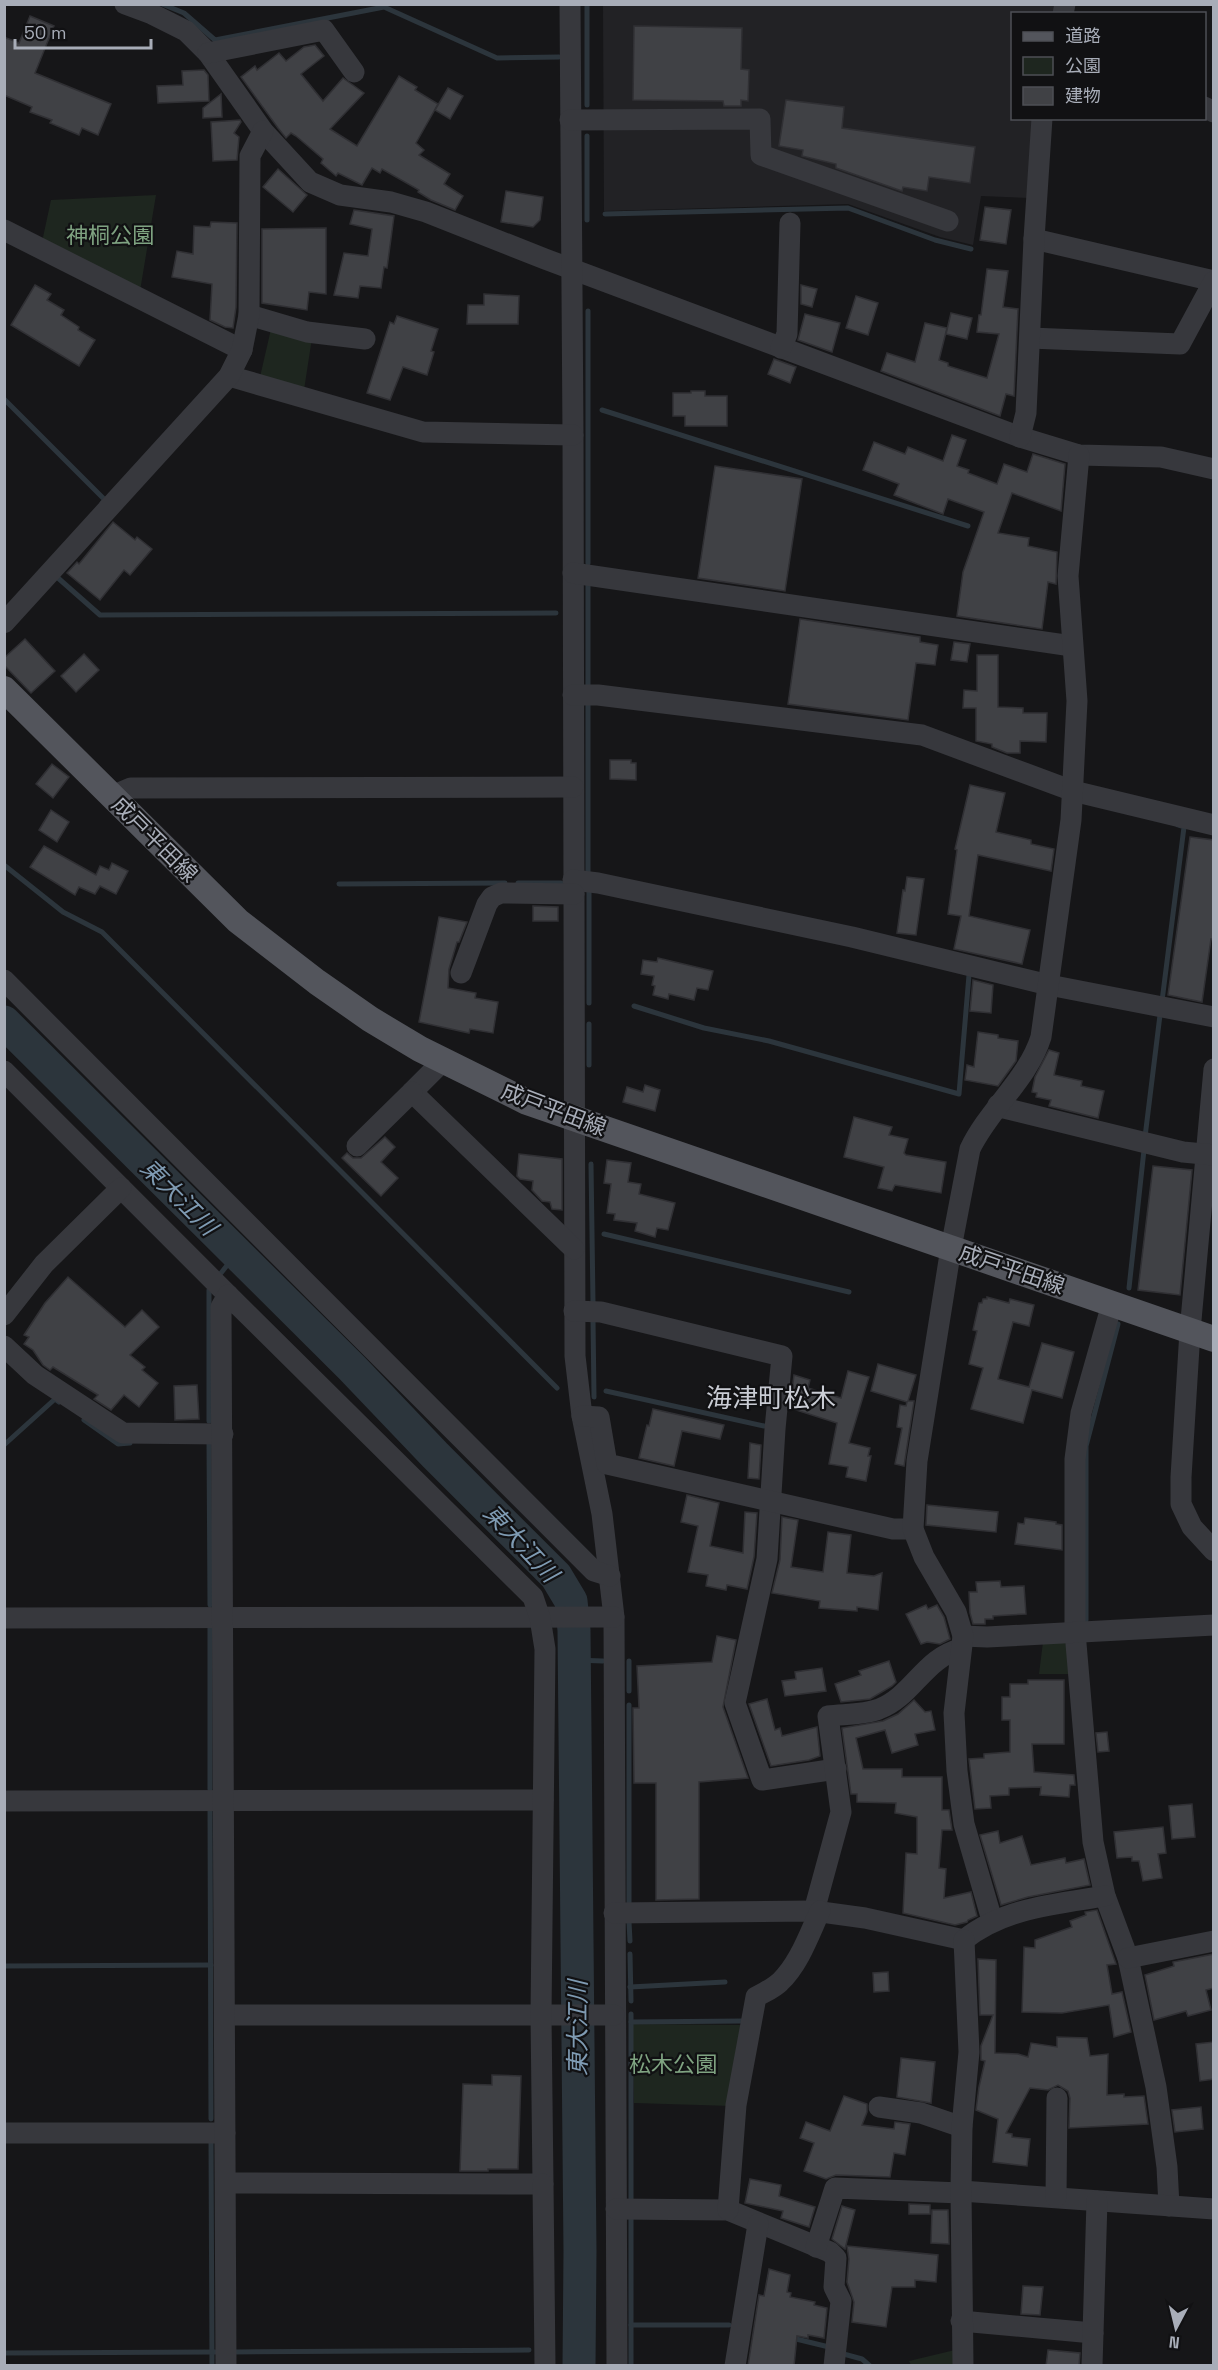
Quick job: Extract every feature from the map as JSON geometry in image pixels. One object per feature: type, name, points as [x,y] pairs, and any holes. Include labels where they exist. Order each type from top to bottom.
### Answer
[{"type":"main road","name":"成戸平田線","points":[[4,689],[238,921],[317,982],[370,1019],[443,1061],[527,1102],[1202,1335]]},
{"type":"street","points":[[125,4],[186,31],[208,53],[263,131],[310,182],[340,195],[392,202],[426,212],[571,269],[1020,437],[1079,455],[1161,457],[1214,469]]},
{"type":"street","points":[[570,4],[574,1311],[575,1356],[582,1416],[602,1514],[610,1576],[608,1617],[614,1913],[609,2015],[616,2209],[617,2366]]},
{"type":"street","points":[[208,53],[324,30],[354,72]]},
{"type":"street","points":[[570,120],[760,119],[761,155],[948,221]]},
{"type":"street","points":[[1020,437],[1026,413],[1042,120]]},
{"type":"street","points":[[4,623],[229,376],[242,350],[249,315],[250,156],[263,131]]},
{"type":"street","points":[[781,348],[787,334],[790,223]]},
{"type":"street","points":[[4,230],[242,350]]},
{"type":"street","points":[[1030,338],[1180,344],[1213,281],[1034,238]]},
{"type":"street","points":[[249,315],[307,332],[365,339]]},
{"type":"street","points":[[229,376],[423,432],[573,435]]},
{"type":"street","points":[[992,1920],[964,1824],[957,1771],[954,1713],[962,1643],[956,1612],[924,1557],[913,1529],[917,1461],[951,1248],[970,1149],[976,1136],[1035,1056],[1041,1037],[1073,791],[1077,701],[1068,576],[1079,455]]},
{"type":"street","points":[[573,573],[1072,646]]},
{"type":"street","points":[[573,695],[598,695],[922,735],[1073,791],[1214,825]]},
{"type":"street","points":[[112,796],[131,788],[573,787]]},
{"type":"street","points":[[461,973],[487,904],[492,897],[501,893],[598,884],[840,934],[1049,985],[1214,1017]]},
{"type":"street","points":[[4,980],[594,1571],[610,1576]]},
{"type":"street","points":[[357,1146],[443,1061]]},
{"type":"street","points":[[1214,1069],[1202,1335],[1181,1477],[1181,1504],[1192,1527],[1214,1551]]},
{"type":"street","points":[[4,1071],[533,1597],[544,1618],[545,2366]]},
{"type":"street","points":[[411,1092],[574,1250]]},
{"type":"street","points":[[998,1105],[1183,1152],[1210,1155]]},
{"type":"street","points":[[4,1315],[44,1264],[122,1188]]},
{"type":"street","points":[[226,2366],[221,1307],[228,1295]]},
{"type":"street","points":[[1112,1304],[1081,1413],[1075,1459],[1075,1632],[1093,1842],[1105,1896],[1128,1958],[1156,2087],[1167,2167],[1169,2206]]},
{"type":"street","points":[[574,1311],[601,1312],[782,1356],[767,1559],[735,1703],[762,1780],[836,1769]]},
{"type":"street","points":[[4,1347],[35,1376],[123,1434],[223,1434]]},
{"type":"street","points":[[582,1416],[599,1417],[607,1464],[893,1529],[913,1529]]},
{"type":"street","points":[[4,1618],[608,1617]]},
{"type":"street","points":[[728,2210],[736,2105],[756,1997],[774,1988],[782,1980],[803,1947],[817,1911],[841,1812],[828,1716],[878,1710],[894,1701],[939,1657],[962,1643],[1075,1632],[1214,1625]]},
{"type":"street","points":[[4,1801],[543,1800]]},
{"type":"street","points":[[614,1913],[817,1911],[865,1918],[964,1940],[992,1920],[1042,1906],[1105,1896]]},
{"type":"street","points":[[963,2366],[961,2321],[962,2127],[969,2052],[964,1940]]},
{"type":"street","points":[[1128,1958],[1214,1941]]},
{"type":"street","points":[[225,2015],[609,2015]]},
{"type":"street","points":[[1056,2198],[1057,2098]]},
{"type":"street","points":[[879,2107],[921,2113],[962,2127]]},
{"type":"street","points":[[4,2133],[225,2133]]},
{"type":"street","points":[[225,2183],[543,2184]]},
{"type":"street","points":[[816,2247],[836,2188],[961,2192],[1214,2209]]},
{"type":"street","points":[[1092,2366],[1097,2201]]},
{"type":"street","points":[[616,2209],[728,2210],[830,2252],[836,2258],[834,2287],[842,2301],[834,2366]]},
{"type":"street","points":[[735,2366],[758,2224]]},
{"type":"street","points":[[961,2321],[1093,2334]]},
{"type":"shaded area","points":[[603,5],[1060,5],[1059,12],[1011,12],[1011,120],[1037,120],[1030,198],[981,196],[973,245],[940,237],[848,204],[604,211]]},
{"type":"green space","name":"神桐公園","points":[[156,195],[140,291],[42,242],[51,200]]},
{"type":"green space","points":[[271,329],[312,338],[304,390],[260,377]]},
{"type":"green space","points":[[1065,1641],[1072,1674],[1039,1674],[1043,1642]]},
{"type":"green space","name":"松木公園","points":[[632,2024],[744,2025],[732,2106],[634,2103]]},
{"type":"green space","points":[[955,2350],[956,2365],[911,2365],[909,2361]]},
{"type":"building","points":[[30,16],[54,26],[35,73],[111,104],[98,135],[82,128],[79,135],[50,123],[52,120],[30,112],[32,107],[4,95],[4,37],[19,43]]},
{"type":"building","points":[[634,26],[742,28],[741,69],[749,70],[748,101],[741,100],[741,106],[724,106],[723,101],[633,100]]},
{"type":"building","points":[[315,45],[324,56],[301,74],[323,101],[343,78],[364,93],[330,129],[357,146],[399,76],[417,87],[415,90],[438,104],[416,143],[424,150],[419,155],[450,174],[444,184],[463,196],[455,210],[431,200],[418,192],[419,190],[382,169],[380,173],[372,168],[362,185],[338,173],[336,176],[321,163],[323,159],[296,136],[291,133],[286,138],[241,77],[255,66],[257,70],[279,53],[286,61],[304,47]]},
{"type":"building","points":[[204,70],[208,75],[209,101],[158,103],[157,86],[183,85],[182,71]]},
{"type":"building","points":[[448,88],[463,96],[450,119],[435,110]]},
{"type":"building","points":[[221,94],[222,117],[203,118],[203,108]]},
{"type":"building","points":[[786,100],[844,107],[842,128],[975,147],[970,183],[929,177],[927,191],[903,187],[902,191],[836,168],[836,164],[802,156],[803,150],[779,146]]},
{"type":"building","points":[[240,120],[234,133],[239,137],[237,160],[213,161],[211,122]]},
{"type":"building","points":[[278,169],[307,195],[293,212],[263,187]]},
{"type":"building","points":[[506,191],[543,197],[540,220],[533,227],[501,222]]},
{"type":"building","points":[[985,207],[1011,210],[1006,244],[980,240]]},
{"type":"building","points":[[354,210],[394,216],[387,268],[384,267],[381,288],[360,286],[358,298],[334,295],[344,253],[368,256],[372,229],[350,224]]},
{"type":"building","points":[[211,222],[237,223],[236,307],[233,328],[210,320],[212,284],[172,277],[177,251],[193,254],[194,226],[210,227]]},
{"type":"building","points":[[326,228],[326,294],[309,292],[307,310],[262,303],[262,229]]},
{"type":"building","points":[[987,269],[1008,271],[1003,307],[1018,309],[1014,396],[1006,394],[1000,416],[881,371],[887,353],[915,362],[925,323],[947,328],[939,360],[948,363],[948,366],[987,378],[999,334],[977,332]]},
{"type":"building","points":[[35,285],[51,294],[47,300],[64,310],[61,315],[79,327],[78,330],[95,340],[79,366],[11,325]]},
{"type":"building","points":[[801,285],[817,289],[812,307],[801,304]]},
{"type":"building","points":[[484,294],[519,296],[518,324],[467,324],[468,305],[484,305]]},
{"type":"building","points":[[856,296],[878,303],[868,335],[846,328]]},
{"type":"building","points":[[951,313],[972,318],[967,339],[946,334]]},
{"type":"building","points":[[805,314],[840,323],[832,352],[798,340]]},
{"type":"building","points":[[397,316],[438,329],[427,375],[403,367],[390,400],[367,393],[390,322],[394,324]]},
{"type":"building","points":[[774,359],[796,367],[790,383],[768,374]]},
{"type":"building","points":[[691,391],[705,391],[705,396],[727,396],[727,426],[685,426],[685,416],[673,416],[673,393],[691,393]]},
{"type":"building","points":[[952,435],[966,440],[957,466],[969,470],[968,473],[997,484],[1004,464],[1027,472],[1033,454],[1065,464],[1061,511],[1012,493],[998,533],[1029,538],[1028,546],[1057,552],[1056,584],[1048,582],[1042,629],[957,616],[963,572],[984,512],[948,499],[943,514],[894,495],[899,484],[863,470],[874,442],[905,454],[908,447],[943,461]]},
{"type":"building","points":[[715,466],[802,479],[785,591],[698,578]]},
{"type":"building","points":[[113,522],[135,540],[137,537],[152,549],[130,575],[124,570],[100,600],[67,573],[77,562],[79,564]]},
{"type":"building","points":[[800,619],[920,637],[920,642],[938,645],[935,665],[916,663],[908,720],[788,704]]},
{"type":"building","points":[[25,639],[55,671],[31,693],[4,665],[4,658]]},
{"type":"building","points":[[954,642],[970,644],[967,662],[951,660]]},
{"type":"building","points":[[84,654],[99,670],[76,692],[61,676]]},
{"type":"building","points":[[977,655],[998,655],[998,707],[1023,708],[1023,713],[1047,713],[1046,742],[1020,741],[1020,753],[1007,753],[992,747],[992,744],[976,741],[976,708],[963,708],[964,690],[977,691]]},
{"type":"building","points":[[610,760],[631,760],[631,763],[636,763],[636,780],[610,779]]},
{"type":"building","points":[[52,764],[69,777],[53,798],[36,784]]},
{"type":"building","points":[[970,785],[1005,793],[996,832],[1031,840],[1031,844],[1054,849],[1051,871],[978,855],[969,916],[1030,930],[1022,964],[954,949],[961,916],[948,914],[957,850],[955,849]]},
{"type":"building","points":[[51,810],[69,822],[57,842],[39,830]]},
{"type":"building","points":[[1190,837],[1214,840],[1214,940],[1211,939],[1202,1002],[1168,995]]},
{"type":"building","points":[[44,846],[96,875],[100,866],[109,870],[112,863],[128,871],[116,894],[100,886],[95,894],[79,887],[75,895],[30,867]]},
{"type":"building","points":[[907,877],[924,879],[916,935],[897,933]]},
{"type":"building","points":[[533,906],[558,907],[558,921],[533,921]]},
{"type":"building","points":[[439,917],[467,922],[457,942],[449,969],[448,988],[476,993],[475,998],[498,1002],[493,1033],[470,1029],[469,1033],[419,1022]]},
{"type":"building","points":[[658,958],[713,971],[708,990],[697,988],[694,1000],[669,994],[668,999],[653,995],[654,976],[641,974],[643,960],[657,962]]},
{"type":"building","points":[[973,980],[993,985],[991,1013],[970,1011]]},
{"type":"building","points":[[978,1032],[1018,1041],[1016,1061],[998,1086],[965,1080],[967,1065],[974,1067]]},
{"type":"building","points":[[1049,1050],[1059,1053],[1054,1075],[1082,1081],[1081,1086],[1104,1091],[1098,1118],[1049,1106],[1051,1100],[1036,1097],[1037,1093],[1032,1092],[1035,1077]]},
{"type":"building","points":[[645,1085],[660,1090],[655,1111],[623,1102],[627,1087],[643,1092]]},
{"type":"building","points":[[854,1117],[892,1127],[889,1135],[908,1139],[904,1153],[906,1155],[946,1162],[941,1193],[895,1185],[892,1191],[878,1188],[884,1167],[844,1157]]},
{"type":"building","points":[[385,1137],[395,1147],[381,1162],[398,1178],[381,1196],[342,1158],[347,1153],[353,1158],[361,1158]]},
{"type":"building","points":[[519,1154],[562,1159],[562,1210],[552,1209],[550,1202],[542,1201],[532,1190],[533,1181],[520,1179],[517,1176]]},
{"type":"building","points":[[607,1160],[631,1163],[628,1182],[641,1184],[639,1194],[675,1203],[668,1230],[657,1228],[655,1237],[635,1231],[637,1223],[614,1220],[615,1214],[607,1213],[611,1184],[604,1183]]},
{"type":"building","points":[[1153,1166],[1192,1170],[1180,1295],[1138,1290]]},
{"type":"building","points":[[68,1277],[125,1327],[142,1310],[159,1327],[130,1355],[145,1367],[142,1370],[158,1383],[139,1407],[124,1395],[111,1410],[94,1399],[98,1395],[53,1367],[50,1370],[43,1365],[33,1350],[24,1344],[29,1337],[24,1335],[45,1303]]},
{"type":"building","points":[[987,1297],[1009,1303],[1010,1299],[1034,1305],[1029,1326],[1013,1322],[998,1379],[1029,1387],[1042,1343],[1074,1352],[1062,1398],[1032,1390],[1023,1423],[971,1409],[983,1368],[969,1364],[977,1331],[973,1330],[979,1303]]},
{"type":"building","points":[[878,1364],[916,1375],[908,1401],[914,1401],[904,1466],[895,1464],[902,1428],[897,1427],[900,1405],[906,1406],[907,1402],[871,1391]]},
{"type":"building","points":[[848,1371],[869,1377],[849,1443],[870,1448],[868,1456],[871,1456],[866,1481],[846,1477],[848,1467],[829,1464],[837,1423],[790,1408],[794,1375],[810,1380],[808,1388],[841,1398]]},
{"type":"building","points":[[197,1385],[199,1419],[175,1420],[174,1386]]},
{"type":"building","points":[[653,1409],[724,1425],[720,1439],[682,1431],[674,1466],[639,1458]]},
{"type":"building","points":[[750,1443],[761,1445],[759,1479],[748,1478]]},
{"type":"building","points":[[687,1495],[719,1503],[710,1546],[743,1553],[745,1512],[757,1513],[754,1557],[747,1589],[727,1585],[726,1590],[706,1586],[708,1575],[688,1572],[698,1526],[681,1522]]},
{"type":"building","points":[[927,1505],[998,1512],[996,1532],[926,1525]]},
{"type":"building","points":[[782,1517],[798,1520],[791,1567],[823,1572],[828,1532],[851,1535],[847,1573],[874,1576],[882,1573],[878,1610],[857,1607],[857,1611],[819,1608],[820,1601],[772,1593],[780,1560]]},
{"type":"building","points":[[1025,1518],[1056,1522],[1062,1525],[1062,1550],[1015,1544],[1018,1523],[1024,1524]]},
{"type":"building","points":[[1000,1581],[1001,1587],[1024,1586],[1026,1614],[993,1616],[993,1619],[985,1619],[985,1624],[973,1624],[969,1592],[977,1592],[976,1582]]},
{"type":"building","points":[[926,1605],[928,1609],[937,1605],[944,1617],[950,1639],[940,1644],[927,1642],[921,1644],[906,1614]]},
{"type":"building","points":[[717,1636],[736,1640],[723,1707],[748,1778],[699,1782],[699,1899],[656,1900],[656,1783],[634,1783],[633,1708],[639,1708],[637,1666],[712,1662]]},
{"type":"building","points":[[889,1661],[896,1682],[892,1686],[870,1699],[841,1702],[835,1684],[861,1675],[859,1671]]},
{"type":"building","points":[[822,1668],[826,1691],[785,1696],[782,1681],[796,1679],[795,1672]]},
{"type":"building","points":[[1028,1680],[1064,1680],[1064,1744],[1032,1744],[1034,1772],[1074,1775],[1075,1785],[1070,1785],[1069,1797],[1040,1795],[1041,1787],[1009,1788],[1009,1795],[990,1796],[991,1808],[975,1809],[969,1759],[984,1758],[984,1754],[1010,1752],[1010,1720],[1002,1720],[1002,1697],[1010,1697],[1010,1684],[1028,1684]]},
{"type":"building","points":[[767,1699],[775,1730],[780,1728],[782,1736],[817,1727],[820,1756],[771,1766],[749,1704]]},
{"type":"building","points":[[914,1700],[925,1712],[931,1711],[935,1730],[915,1734],[918,1745],[892,1753],[885,1730],[856,1738],[863,1769],[902,1769],[902,1777],[942,1777],[942,1810],[949,1810],[952,1830],[942,1830],[939,1868],[946,1869],[944,1898],[971,1892],[977,1916],[955,1925],[903,1913],[906,1853],[917,1854],[917,1817],[895,1813],[896,1803],[857,1802],[857,1794],[851,1794],[842,1728],[883,1721],[898,1714]]},
{"type":"building","points":[[1107,1732],[1109,1751],[1098,1752],[1096,1733]]},
{"type":"building","points":[[1192,1804],[1195,1837],[1172,1839],[1169,1806]]},
{"type":"building","points":[[1163,1827],[1166,1853],[1158,1854],[1162,1878],[1143,1881],[1139,1861],[1132,1861],[1132,1857],[1117,1858],[1114,1832]]},
{"type":"building","points":[[998,1831],[1000,1843],[1022,1836],[1031,1865],[1065,1858],[1066,1863],[1084,1859],[1090,1885],[1028,1897],[1001,1905],[980,1835]]},
{"type":"building","points":[[1097,1910],[1116,1964],[1107,1965],[1112,1994],[1122,1992],[1131,2032],[1114,2037],[1109,2005],[1062,2013],[1022,2012],[1024,1947],[1035,1948],[1035,1940],[1072,1927],[1070,1921],[1086,1915],[1085,1912]]},
{"type":"building","points":[[1214,1954],[1214,1988],[1206,1990],[1211,2010],[1188,2016],[1186,2011],[1154,2020],[1145,1975],[1174,1966],[1173,1962]]},
{"type":"building","points":[[978,1959],[996,1960],[995,2053],[1028,2057],[1031,2043],[1057,2047],[1057,2037],[1087,2038],[1090,2056],[1108,2054],[1107,2095],[1144,2096],[1148,2124],[1069,2128],[1070,2098],[1068,2091],[1058,2085],[1048,2090],[1030,2088],[1006,2133],[1012,2134],[1012,2137],[1030,2139],[1027,2166],[993,2162],[998,2119],[976,2110],[985,2061],[981,2060],[981,2046],[993,2015],[980,2015]]},
{"type":"building","points":[[888,1972],[889,1991],[874,1992],[873,1973]]},
{"type":"building","points":[[1214,2042],[1214,2079],[1200,2081],[1196,2044]]},
{"type":"building","points":[[901,2058],[935,2062],[931,2103],[897,2097]]},
{"type":"building","points":[[492,2075],[521,2076],[518,2169],[460,2171],[463,2084],[492,2085]]},
{"type":"building","points":[[844,2096],[867,2104],[867,2112],[862,2125],[894,2129],[895,2122],[910,2124],[905,2155],[894,2153],[890,2177],[836,2175],[826,2179],[804,2171],[814,2143],[800,2138],[806,2122],[830,2131]]},
{"type":"building","points":[[1201,2107],[1203,2129],[1175,2132],[1172,2110]]},
{"type":"building","points":[[750,2179],[781,2185],[779,2196],[815,2207],[809,2227],[781,2218],[783,2211],[745,2203]]},
{"type":"building","points":[[909,2204],[930,2205],[930,2214],[909,2214]]},
{"type":"building","points":[[842,2206],[855,2210],[845,2249],[832,2239]]},
{"type":"building","points":[[932,2210],[948,2210],[949,2244],[931,2243]]},
{"type":"building","points":[[847,2246],[938,2255],[936,2282],[915,2280],[915,2287],[892,2287],[886,2327],[852,2322],[854,2302],[847,2282],[849,2259]]},
{"type":"building","points":[[769,2269],[790,2275],[787,2292],[791,2293],[790,2297],[815,2302],[814,2305],[827,2308],[824,2338],[808,2335],[808,2338],[797,2336],[794,2366],[748,2366],[759,2295],[764,2296]]},
{"type":"building","points":[[1023,2286],[1043,2287],[1040,2315],[1021,2314]]},
{"type":"building","points":[[1048,2350],[1080,2353],[1079,2366],[1046,2366]]},
{"type":"waterway","points":[[162,4],[184,13],[215,40],[384,7],[497,58],[559,57]]},
{"type":"waterway","points":[[587,4],[587,105]]},
{"type":"waterway","points":[[587,136],[587,220]]},
{"type":"waterway","points":[[605,214],[848,208],[935,240],[971,249]]},
{"type":"waterway","points":[[588,311],[588,563]]},
{"type":"waterway","points":[[4,399],[105,500],[102,503]]},
{"type":"waterway","points":[[602,410],[968,526]]},
{"type":"waterway","points":[[58,578],[100,615],[556,613]]},
{"type":"waterway","points":[[588,583],[588,686]]},
{"type":"waterway","points":[[588,872],[588,702],[590,702]]},
{"type":"waterway","points":[[1162,1001],[1184,827],[1178,825]]},
{"type":"waterway","points":[[4,865],[63,912],[102,932],[557,1388]]},
{"type":"waterway","points":[[339,884],[505,883]]},
{"type":"waterway","points":[[518,883],[561,883]]},
{"type":"waterway","points":[[589,891],[589,1003]]},
{"type":"waterway","points":[[634,1006],[704,1028],[769,1041],[959,1094],[969,975]]},
{"type":"waterway","points":[[1145,1137],[1160,1015]]},
{"type":"waterway","name":"東大江川","points":[[4,1022],[352,1368],[556,1576],[571,1601],[574,1630],[579,2366]]},
{"type":"waterway","points":[[589,1024],[589,1065]]},
{"type":"waterway","points":[[1129,1288],[1144,1150]]},
{"type":"waterway","points":[[591,1164],[593,1302]]},
{"type":"waterway","points":[[604,1234],[849,1292]]},
{"type":"waterway","points":[[221,1273],[236,1254]]},
{"type":"waterway","points":[[209,1421],[209,1290],[212,1286]]},
{"type":"waterway","points":[[593,1319],[594,1397]]},
{"type":"waterway","points":[[1086,1620],[1086,1446],[1118,1324]]},
{"type":"waterway","points":[[606,1391],[764,1426]]},
{"type":"waterway","points":[[4,1445],[55,1399],[59,1402]]},
{"type":"waterway","points":[[84,1420],[118,1444],[130,1443]]},
{"type":"waterway","points":[[209,1441],[210,1605]]},
{"type":"waterway","points":[[207,1625],[210,1625],[210,1789]]},
{"type":"waterway","points":[[575,1660],[603,1661]]},
{"type":"waterway","points":[[629,1661],[629,1691]]},
{"type":"waterway","points":[[629,1705],[629,1902]]},
{"type":"waterway","points":[[210,1806],[211,2119]]},
{"type":"waterway","points":[[629,1922],[630,1941]]},
{"type":"waterway","points":[[630,1954],[631,2001]]},
{"type":"waterway","points":[[4,1966],[211,1965]]},
{"type":"waterway","points":[[630,1987],[725,1982]]},
{"type":"waterway","points":[[631,2014],[631,2202]]},
{"type":"waterway","points":[[631,2022],[743,2021]]},
{"type":"waterway","points":[[211,2140],[212,2366]]},
{"type":"waterway","points":[[631,2215],[631,2366]]},
{"type":"waterway","points":[[631,2325],[729,2325]]},
{"type":"waterway","points":[[792,2338],[829,2347]]},
{"type":"waterway","points":[[233,2352],[529,2350]]},
{"type":"waterway","points":[[4,2353],[215,2352]]},
{"type":"waterway","points":[[840,2353],[862,2359],[870,2366]]},
{"type":"district","name":"海津町松木","points":[[771,1398]]}]
